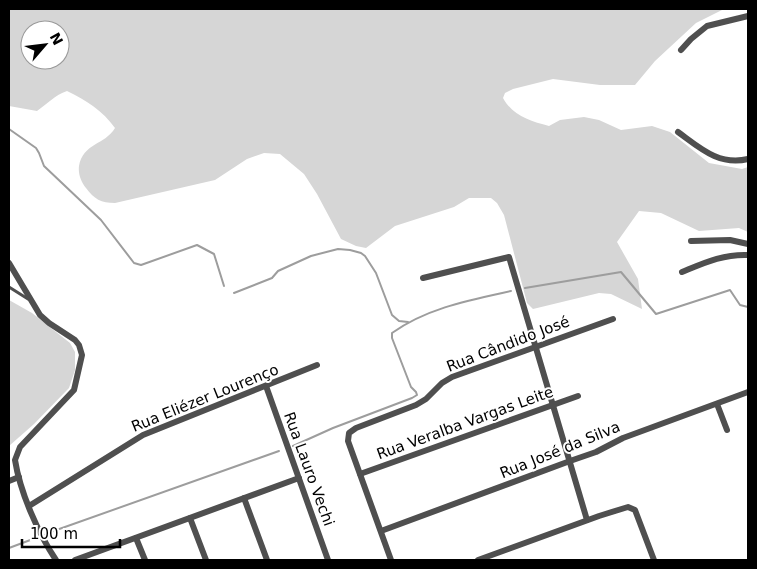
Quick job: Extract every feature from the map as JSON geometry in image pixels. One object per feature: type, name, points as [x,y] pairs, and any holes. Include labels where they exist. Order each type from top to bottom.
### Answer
[{"type":"street","points":[[681,50],[707,26],[748,16]]},
{"type":"street","points":[[678,132],[703,150],[720,159],[732,161],[748,159]]},
{"type":"street","points":[[691,241],[730,240],[748,244]]},
{"type":"street","points":[[682,272],[715,258],[748,255]]},
{"type":"street","points":[[423,278],[509,257],[587,520]]},
{"type":"street","points":[[9,263],[30,300],[46,321],[77,342],[82,355],[77,382],[72,393],[18,450],[15,460],[29,506],[44,540],[56,560]]},
{"type":"street","name":"Rua Cândido José","points":[[391,560],[348,442],[349,433],[352,430],[416,405],[426,399],[442,383],[452,378],[613,319]]},
{"type":"street","name":"Rua Eliézer Lourenço","points":[[29,506],[143,435],[317,365]]},
{"type":"street","name":"Rua Lauro Vechi","points":[[266,386],[328,560]]},
{"type":"street","name":"Rua José da Silva","points":[[381,531],[570,462],[596,452],[623,438],[748,392]]},
{"type":"street","name":"Rua Veralba Vargas Leite","points":[[360,474],[578,396]]},
{"type":"street","points":[[717,404],[727,430]]},
{"type":"street","points":[[9,481],[19,477]]},
{"type":"street","points":[[79,560],[299,478]]},
{"type":"street","points":[[244,498],[267,560]]},
{"type":"street","points":[[478,560],[628,507],[635,510],[654,560]]},
{"type":"street","points":[[190,518],[206,560]]},
{"type":"street","points":[[136,538],[144,560]]},
{"type":"lane","points":[[9,287],[30,300]]},
{"type":"shaded area","points":[[9,9],[724,9],[696,23],[655,61],[635,85],[600,85],[553,79],[513,89],[505,93],[503,98],[517,113],[529,120],[549,126],[560,120],[584,117],[599,120],[621,130],[652,126],[670,132],[709,163],[742,169],[748,167],[748,232],[739,228],[699,231],[661,213],[639,211],[617,242],[638,279],[642,309],[611,294],[599,293],[533,309],[527,303],[504,215],[497,203],[491,198],[469,198],[454,207],[395,226],[366,248],[356,246],[341,239],[304,174],[280,154],[264,153],[247,159],[215,180],[115,203],[106,202],[95,198],[84,186],[79,175],[79,166],[81,158],[85,153],[111,134],[115,128],[100,111],[67,91],[55,97],[37,111],[9,106]]},
{"type":"shaded area","points":[[9,300],[32,313],[70,343],[75,352],[75,370],[69,388],[34,424],[9,446]]},
{"type":"waterway","points":[[9,129],[36,148],[44,166],[101,220],[134,263],[141,265],[197,245],[214,254],[224,286]]},
{"type":"waterway","points":[[234,293],[272,278],[278,271],[311,256],[338,249],[350,250],[365,256],[376,273],[392,315],[399,321],[408,322]]},
{"type":"waterway","points":[[525,288],[621,272],[656,314],[730,290],[740,305],[748,307]]},
{"type":"waterway","points":[[293,446],[417,395],[411,387],[392,338],[392,333],[405,324],[434,311],[511,291]]},
{"type":"waterway","points":[[48,533],[279,451]]},
{"type":"waterway","points":[[9,548],[33,539]]}]
